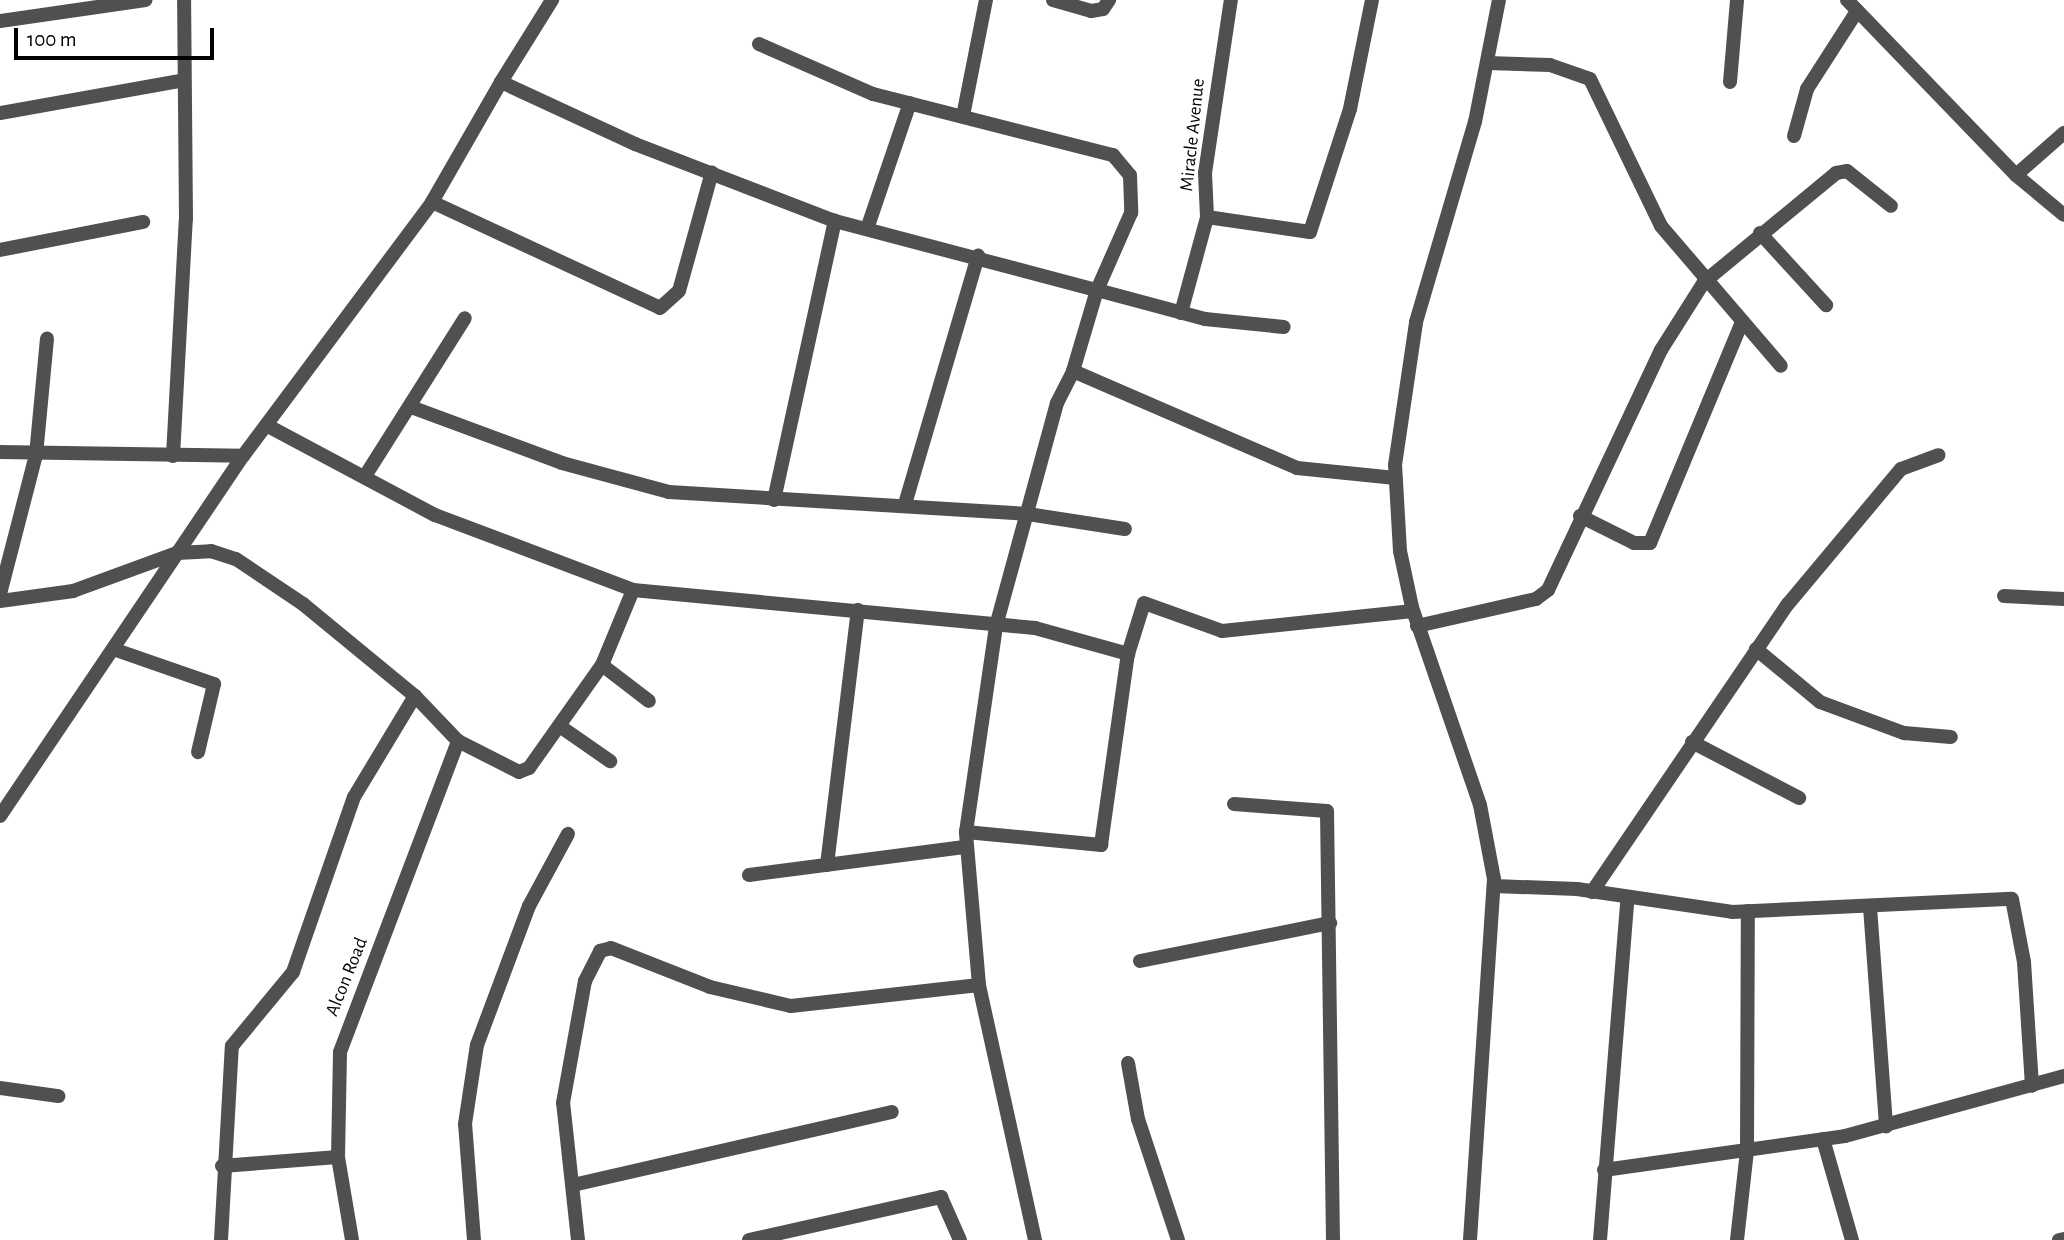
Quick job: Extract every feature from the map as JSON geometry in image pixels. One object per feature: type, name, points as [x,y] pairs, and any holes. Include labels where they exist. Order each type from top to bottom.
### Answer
[{"type":"street","points":[[0,21],[145,0]]},
{"type":"street","points":[[173,456],[186,219],[180,82],[184,0]]},
{"type":"street","points":[[0,816],[243,456],[268,426],[432,202],[552,0]]},
{"type":"street","points":[[963,116],[986,0]]},
{"type":"street","points":[[1053,0],[1091,11],[1103,9],[1109,0]]},
{"type":"street","name":"Miracle Avenue","points":[[1181,313],[1207,217],[1205,173],[1231,0]]},
{"type":"street","points":[[1207,217],[1310,232],[1350,109],[1372,0]]},
{"type":"street","points":[[1468,1238],[1494,886],[1480,805],[1413,611],[1395,478],[1416,322],[1489,63],[1499,0]]},
{"type":"street","points":[[1730,82],[1737,0]]},
{"type":"street","points":[[1794,136],[1807,89],[1852,5],[2016,175],[2064,215]]},
{"type":"street","points":[[759,44],[839,81],[1125,162],[1131,213],[1097,290],[1073,371],[1057,404],[996,626],[966,832],[979,985],[1035,1240]]},
{"type":"street","points":[[1489,63],[1550,65],[1590,79],[1661,226],[1704,282],[1781,366]]},
{"type":"street","points":[[0,113],[180,82]]},
{"type":"street","points":[[501,82],[835,221],[978,256],[1181,313],[1284,327]]},
{"type":"street","points":[[867,229],[910,103]]},
{"type":"street","points":[[2016,175],[2064,133]]},
{"type":"street","points":[[1417,626],[1536,599],[1548,590],[1580,516],[1661,350],[1704,282],[1760,233],[1842,170],[1891,206]]},
{"type":"street","points":[[432,202],[660,308],[679,291],[712,172]]},
{"type":"street","points":[[774,500],[835,221]]},
{"type":"street","points":[[0,250],[143,222]]},
{"type":"street","points":[[1760,233],[1826,305]]},
{"type":"street","points":[[905,504],[978,256]]},
{"type":"street","points":[[367,473],[465,318]]},
{"type":"street","points":[[1580,516],[1634,543],[1650,542],[1741,324]]},
{"type":"street","points":[[0,594],[36,455],[47,339]]},
{"type":"street","points":[[1073,371],[1297,468],[1395,478]]},
{"type":"street","points":[[411,407],[627,483],[725,500],[905,504],[1028,514],[1125,529]]},
{"type":"street","points":[[268,426],[367,473],[436,515],[633,590],[1035,628],[1128,654]]},
{"type":"street","points":[[0,452],[36,455],[243,456]]},
{"type":"street","points":[[1592,892],[1756,649],[1894,477],[1939,455]]},
{"type":"street","points":[[0,601],[73,592],[177,553],[211,551],[254,569],[415,696],[458,741],[525,772],[561,727],[603,665],[633,590]]},
{"type":"street","points":[[2004,596],[2064,599]]},
{"type":"street","points":[[966,832],[1101,845],[1128,654],[1144,603],[1222,631],[1413,611]]},
{"type":"street","points":[[827,865],[858,610]]},
{"type":"street","points":[[113,649],[214,684],[198,752]]},
{"type":"street","points":[[1756,649],[1820,702],[1904,733],[1951,737]]},
{"type":"street","points":[[603,665],[649,701]]},
{"type":"street","points":[[221,1240],[222,1167],[232,1046],[293,972],[354,797],[415,696]]},
{"type":"street","points":[[561,727],[610,761]]},
{"type":"street","name":"Alcon Road","points":[[352,1240],[338,1157],[336,1109],[345,1032],[458,741]]},
{"type":"street","points":[[1692,742],[1751,778],[1799,798]]},
{"type":"street","points":[[1234,804],[1327,811],[1333,1240]]},
{"type":"street","points":[[474,1240],[465,1124],[477,1045],[528,906],[568,834]]},
{"type":"street","points":[[749,875],[966,847]]},
{"type":"street","points":[[1494,886],[1592,892],[1627,901],[1748,911],[2012,899],[2024,962],[2032,1086]]},
{"type":"street","points":[[1600,1240],[1627,901]]},
{"type":"street","points":[[1870,906],[1886,1126]]},
{"type":"street","points":[[1737,1240],[1747,1151],[1748,911]]},
{"type":"street","points":[[1140,961],[1330,923]]},
{"type":"street","points":[[578,1240],[563,1102],[585,981],[600,950],[611,948],[743,997],[791,1006],[979,985]]},
{"type":"street","points":[[1128,1063],[1138,1119],[1178,1240]]},
{"type":"street","points":[[1604,1170],[1823,1139],[1886,1126],[2064,1076]]},
{"type":"street","points":[[0,1088],[58,1096]]},
{"type":"street","points":[[573,1185],[892,1112]]},
{"type":"street","points":[[1823,1139],[1852,1240]]},
{"type":"street","points":[[222,1167],[338,1157]]},
{"type":"street","points":[[749,1240],[941,1197],[960,1240]]}]
